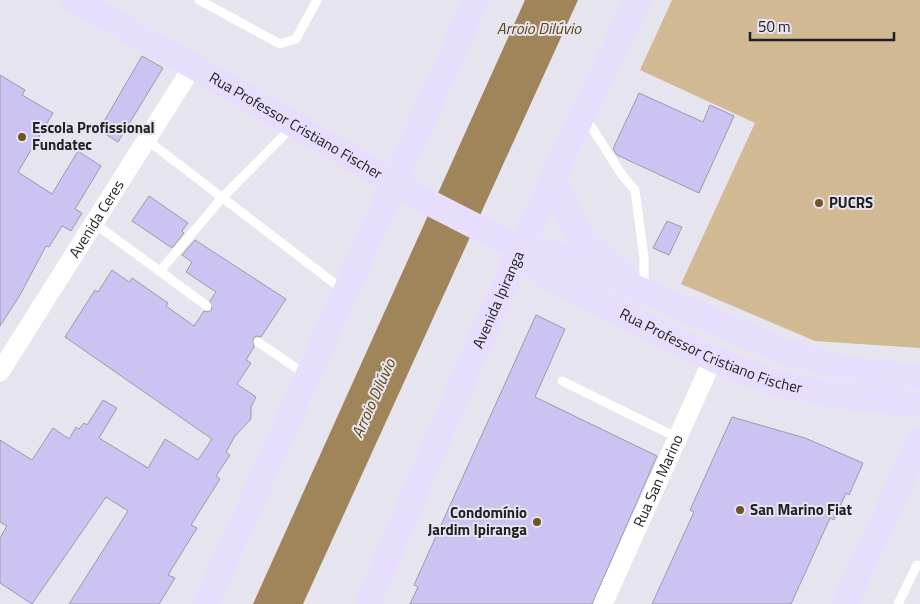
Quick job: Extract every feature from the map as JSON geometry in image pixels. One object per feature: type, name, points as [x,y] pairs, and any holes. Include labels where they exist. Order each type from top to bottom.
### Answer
[{"type":"main road","name":"Rua Professor Cristiano Fischer","points":[[74,0],[294,124],[394,184],[510,244],[546,275],[713,359],[772,382],[834,396],[920,405]]},
{"type":"main road","points":[[206,604],[476,0]]},
{"type":"main road","name":"Avenida Ipiranga","points":[[368,604],[510,244],[553,177],[582,112],[638,0]]},
{"type":"main road","points":[[553,177],[576,230],[591,248],[644,292]]},
{"type":"main road","name":"Rua Professor Cristiano Fischer","points":[[510,244],[554,253],[788,354],[841,367],[920,376]]},
{"type":"main road","points":[[834,396],[920,381]]},
{"type":"main road","points":[[845,604],[920,439]]},
{"type":"street","name":"Avenida Ceres","points":[[0,372],[193,66]]},
{"type":"street","name":"Rua San Marino","points":[[604,604],[713,359]]},
{"type":"lane","points":[[199,0],[280,44],[296,39],[317,0]]},
{"type":"lane","points":[[582,112],[622,175],[635,190],[644,258],[644,292]]},
{"type":"lane","points":[[160,271],[221,199],[294,124]]},
{"type":"lane","points":[[147,140],[221,199],[345,292]]},
{"type":"lane","points":[[94,223],[207,306]]},
{"type":"lane","points":[[258,342],[307,376]]},
{"type":"lane","points":[[562,381],[678,438]]},
{"type":"lane","points":[[898,604],[917,565]]},
{"type":"shaded area","name":"PUCRS","points":[[672,0],[920,0],[920,348],[815,341],[681,284],[755,123],[640,70]]},
{"type":"water","name":"Arroio Dilúvio","points":[[525,0],[578,0],[303,604],[253,604]]},
{"type":"building","points":[[142,56],[163,68],[118,142],[99,130]]},
{"type":"building","points":[[0,75],[25,90],[22,95],[53,113],[18,172],[52,194],[78,151],[101,166],[75,209],[82,213],[71,231],[62,226],[49,247],[46,246],[20,295],[0,326]]},
{"type":"building","points":[[639,93],[703,122],[710,105],[734,116],[699,193],[617,155],[613,149]]},
{"type":"building","points":[[149,196],[188,223],[182,231],[184,233],[172,248],[132,221]]},
{"type":"building","points":[[667,221],[682,227],[669,255],[653,248]]},
{"type":"building","points":[[195,240],[286,299],[261,337],[256,336],[253,339],[254,347],[246,360],[251,363],[237,384],[256,397],[251,407],[251,419],[235,436],[226,452],[230,455],[216,476],[220,479],[191,525],[197,528],[168,575],[175,578],[159,604],[69,604],[128,511],[106,497],[32,604],[0,583],[0,538],[7,526],[0,522],[0,440],[32,460],[53,428],[69,439],[76,427],[79,429],[84,423],[87,425],[103,400],[117,408],[99,438],[148,468],[165,439],[198,460],[212,439],[65,337],[95,290],[98,292],[112,270],[129,282],[132,278],[168,303],[166,306],[194,326],[204,311],[209,312],[212,309],[210,301],[216,292],[186,272],[192,262],[182,255]]},
{"type":"building","name":"Condomínio Jardim Ipiranga","points":[[536,315],[565,329],[535,397],[657,456],[592,604],[410,604],[418,587],[414,585]]},
{"type":"building","name":"San Marino Fiat","points":[[732,417],[805,438],[863,463],[849,495],[846,493],[834,520],[830,518],[791,604],[652,604],[694,512],[690,510]]},
{"type":"place","name":"Escola Profissional Fundatec","points":[[22,137]]},
{"type":"place","name":"PUCRS","points":[[819,203]]},
{"type":"place","name":"San Marino Fiat","points":[[740,510]]},
{"type":"place","name":"Condomínio Jardim Ipiranga","points":[[537,522]]}]
